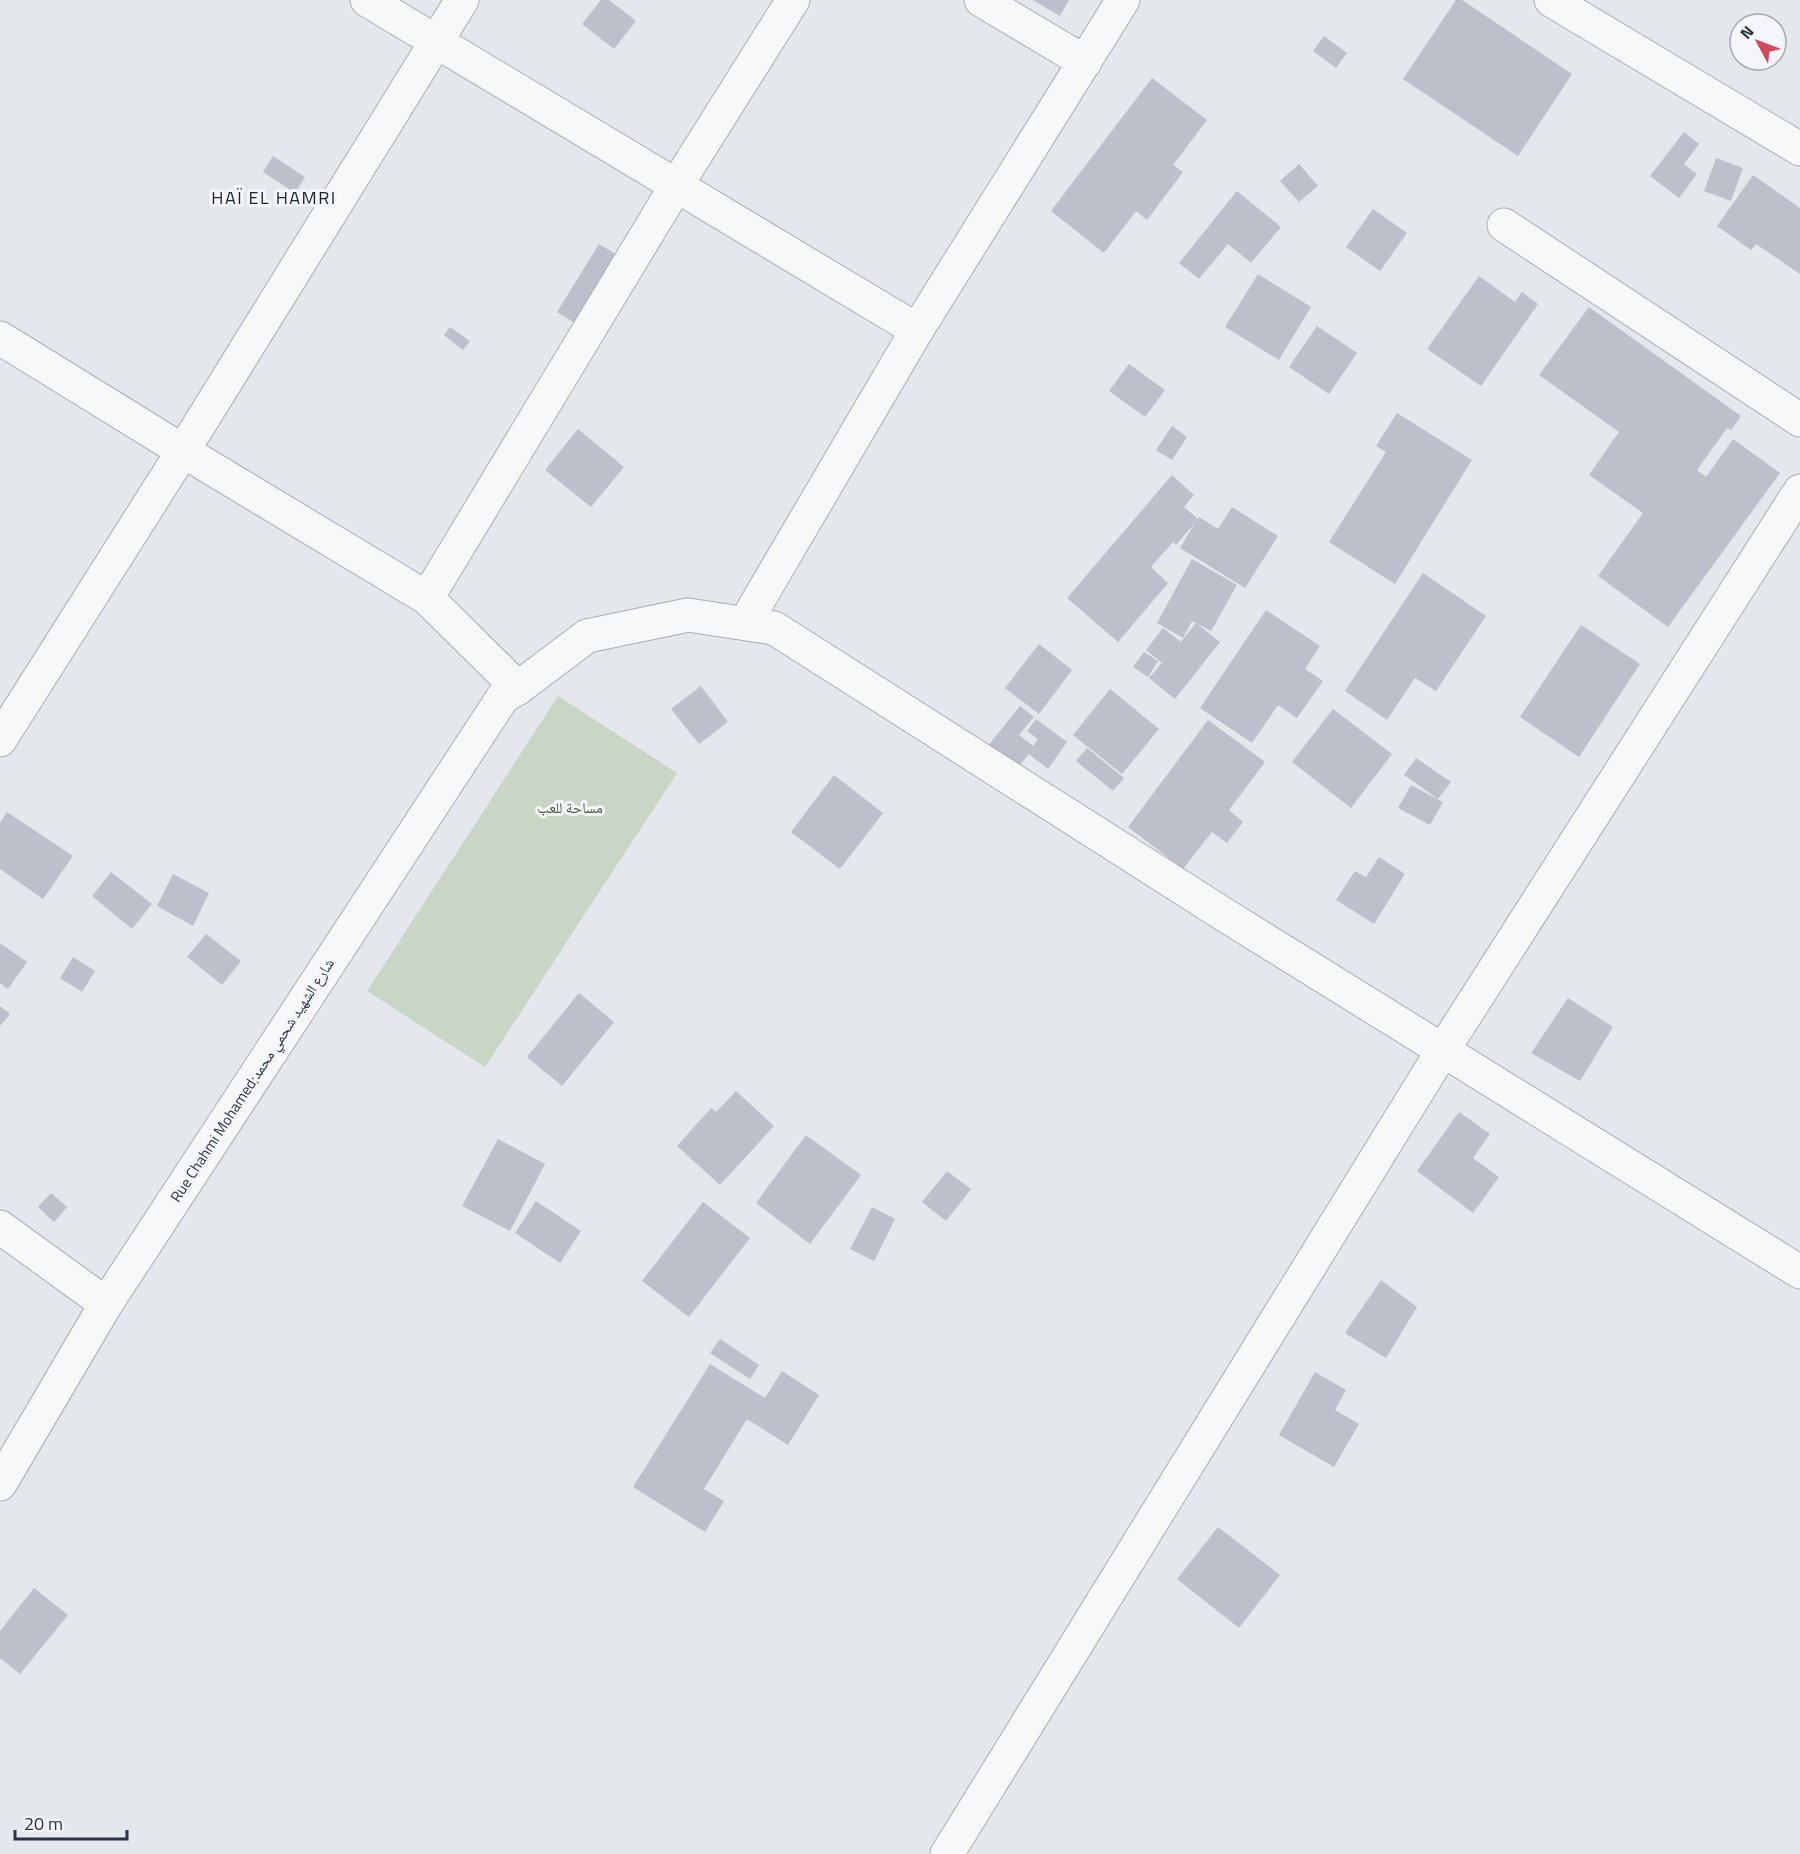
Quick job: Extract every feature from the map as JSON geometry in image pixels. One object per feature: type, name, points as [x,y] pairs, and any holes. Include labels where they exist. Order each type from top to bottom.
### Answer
[{"type":"street","points":[[367,0],[917,330]]},
{"type":"street","points":[[0,740],[183,452],[462,0]]},
{"type":"street","points":[[427,598],[676,186],[793,0]]},
{"type":"street","points":[[981,0],[1085,63]]},
{"type":"street","points":[[745,623],[917,330],[1123,0]]},
{"type":"street","points":[[1551,0],[1800,149]]},
{"type":"street","points":[[1504,225],[1800,420]]},
{"type":"street","points":[[0,338],[183,452],[427,598],[518,688]]},
{"type":"street","points":[[947,1854],[1443,1050],[1800,491]]},
{"type":"street","name":"Rue Chahmi Mohamed;شارع الشهيد شحمي محمد","points":[[0,1484],[106,1304],[503,697],[587,636],[688,615],[774,628],[1228,917],[1800,1272]]},
{"type":"street","points":[[0,1227],[106,1304]]},
{"type":"green space","name":"مساحة للعب","points":[[558,696],[677,773],[485,1067],[367,991]]},
{"type":"building","points":[[601,0],[609,0],[636,21],[614,49],[582,24]]},
{"type":"building","points":[[1033,0],[1069,0],[1060,16]]},
{"type":"building","points":[[1456,0],[1462,0],[1572,74],[1518,156],[1403,79]]},
{"type":"building","points":[[1324,36],[1347,53],[1336,68],[1313,51]]},
{"type":"building","points":[[1152,78],[1207,120],[1173,165],[1183,172],[1147,220],[1136,211],[1104,253],[1051,211]]},
{"type":"building","points":[[1684,132],[1699,144],[1684,164],[1697,174],[1679,198],[1650,176]]},
{"type":"building","points":[[273,156],[305,177],[295,193],[263,172]]},
{"type":"building","points":[[1716,158],[1743,168],[1731,201],[1704,191]]},
{"type":"building","points":[[1299,164],[1318,186],[1299,202],[1280,181]]},
{"type":"building","points":[[1753,175],[1800,208],[1800,274],[1756,244],[1751,250],[1717,226]]},
{"type":"building","points":[[1237,191],[1281,227],[1251,263],[1228,244],[1199,279],[1179,263]]},
{"type":"building","points":[[1373,209],[1407,233],[1380,271],[1346,247]]},
{"type":"building","points":[[599,244],[624,259],[581,327],[557,312]]},
{"type":"building","points":[[1258,274],[1311,307],[1279,360],[1225,327]]},
{"type":"building","points":[[1479,276],[1515,302],[1522,292],[1538,304],[1481,386],[1427,349]]},
{"type":"building","points":[[1589,307],[1741,416],[1731,430],[1727,428],[1697,470],[1706,477],[1733,439],[1780,473],[1668,627],[1598,576],[1643,513],[1589,475],[1619,432],[1539,375]]},
{"type":"building","points":[[1317,326],[1357,353],[1329,394],[1289,367]]},
{"type":"building","points":[[450,327],[470,341],[463,350],[444,335]]},
{"type":"building","points":[[1129,364],[1165,390],[1145,417],[1109,391]]},
{"type":"building","points":[[1397,413],[1472,460],[1395,584],[1329,542],[1386,452],[1376,446]]},
{"type":"building","points":[[1172,426],[1187,437],[1172,460],[1156,450]]},
{"type":"building","points":[[578,429],[624,467],[591,507],[545,470]]},
{"type":"building","points":[[1172,475],[1194,495],[1184,507],[1198,519],[1199,517],[1218,529],[1232,507],[1278,536],[1245,588],[1180,548],[1195,523],[1176,545],[1173,542],[1151,567],[1168,583],[1118,642],[1067,598]]},
{"type":"building","points":[[1192,559],[1237,585],[1211,631],[1192,621],[1183,638],[1157,623]]},
{"type":"building","points":[[1423,573],[1486,616],[1436,691],[1415,678],[1387,720],[1345,691]]},
{"type":"building","points":[[1266,610],[1320,646],[1305,669],[1323,681],[1297,718],[1278,705],[1252,743],[1200,708]]},
{"type":"building","points":[[1196,623],[1220,642],[1175,699],[1149,678],[1162,663],[1146,650],[1163,628],[1181,642]]},
{"type":"building","points":[[1581,625],[1640,664],[1579,757],[1520,717]]},
{"type":"building","points":[[1039,644],[1072,670],[1039,714],[1005,688]]},
{"type":"building","points":[[1144,652],[1158,661],[1148,677],[1133,667]]},
{"type":"building","points":[[701,686],[728,722],[699,744],[671,709]]},
{"type":"building","points":[[1110,689],[1159,729],[1122,774],[1073,735]]},
{"type":"building","points":[[1020,706],[1034,717],[1019,735],[1033,746],[1038,739],[1027,731],[1036,719],[1067,742],[1048,769],[1029,754],[1012,775],[983,752]]},
{"type":"building","points":[[1333,709],[1392,754],[1351,808],[1292,762]]},
{"type":"building","points":[[1208,720],[1265,762],[1229,810],[1243,822],[1227,843],[1212,832],[1183,869],[1128,827]]},
{"type":"building","points":[[1087,748],[1124,778],[1113,791],[1076,761]]},
{"type":"building","points":[[1416,758],[1451,782],[1438,799],[1404,775]]},
{"type":"building","points":[[834,775],[883,813],[840,869],[791,832]]},
{"type":"building","points":[[1411,785],[1443,802],[1430,825],[1398,808]]},
{"type":"building","points":[[7,812],[73,856],[43,899],[0,869],[0,823]]},
{"type":"building","points":[[1379,857],[1405,874],[1374,924],[1336,900],[1355,871],[1366,877]]},
{"type":"building","points":[[111,872],[152,904],[132,929],[92,896]]},
{"type":"building","points":[[173,874],[209,893],[193,926],[157,906]]},
{"type":"building","points":[[206,934],[241,961],[222,985],[187,957]]},
{"type":"building","points":[[0,943],[27,962],[8,989],[0,983]]},
{"type":"building","points":[[73,957],[95,971],[82,992],[60,978]]},
{"type":"building","points":[[579,993],[614,1022],[562,1086],[527,1057]]},
{"type":"building","points":[[1568,998],[1613,1027],[1580,1081],[1531,1053]]},
{"type":"building","points":[[0,1006],[10,1014],[0,1026]]},
{"type":"building","points":[[736,1091],[774,1126],[720,1185],[677,1146],[711,1108],[716,1112]]},
{"type":"building","points":[[1459,1112],[1490,1134],[1473,1158],[1499,1177],[1473,1213],[1417,1171]]},
{"type":"building","points":[[806,1135],[861,1175],[810,1244],[756,1203]]},
{"type":"building","points":[[498,1139],[545,1164],[510,1231],[462,1206]]},
{"type":"building","points":[[947,1171],[971,1189],[946,1221],[922,1202]]},
{"type":"building","points":[[51,1193],[67,1207],[54,1222],[38,1207]]},
{"type":"building","points":[[536,1201],[581,1231],[560,1263],[515,1233]]},
{"type":"building","points":[[703,1202],[750,1238],[689,1317],[642,1281]]},
{"type":"building","points":[[872,1207],[895,1219],[874,1261],[850,1249]]},
{"type":"building","points":[[1381,1280],[1417,1307],[1386,1358],[1345,1333]]},
{"type":"building","points":[[720,1339],[759,1365],[750,1379],[710,1353]]},
{"type":"building","points":[[710,1364],[765,1398],[782,1371],[819,1395],[788,1445],[747,1419],[704,1489],[724,1501],[705,1532],[633,1487]]},
{"type":"building","points":[[1315,1372],[1346,1390],[1335,1410],[1359,1424],[1334,1467],[1279,1435]]},
{"type":"building","points":[[1218,1527],[1280,1575],[1239,1628],[1177,1579]]},
{"type":"building","points":[[34,1588],[68,1615],[20,1674],[0,1658],[0,1631]]},
{"type":"district","name":"HAÏ EL HAMRI","points":[[274,197]]}]
